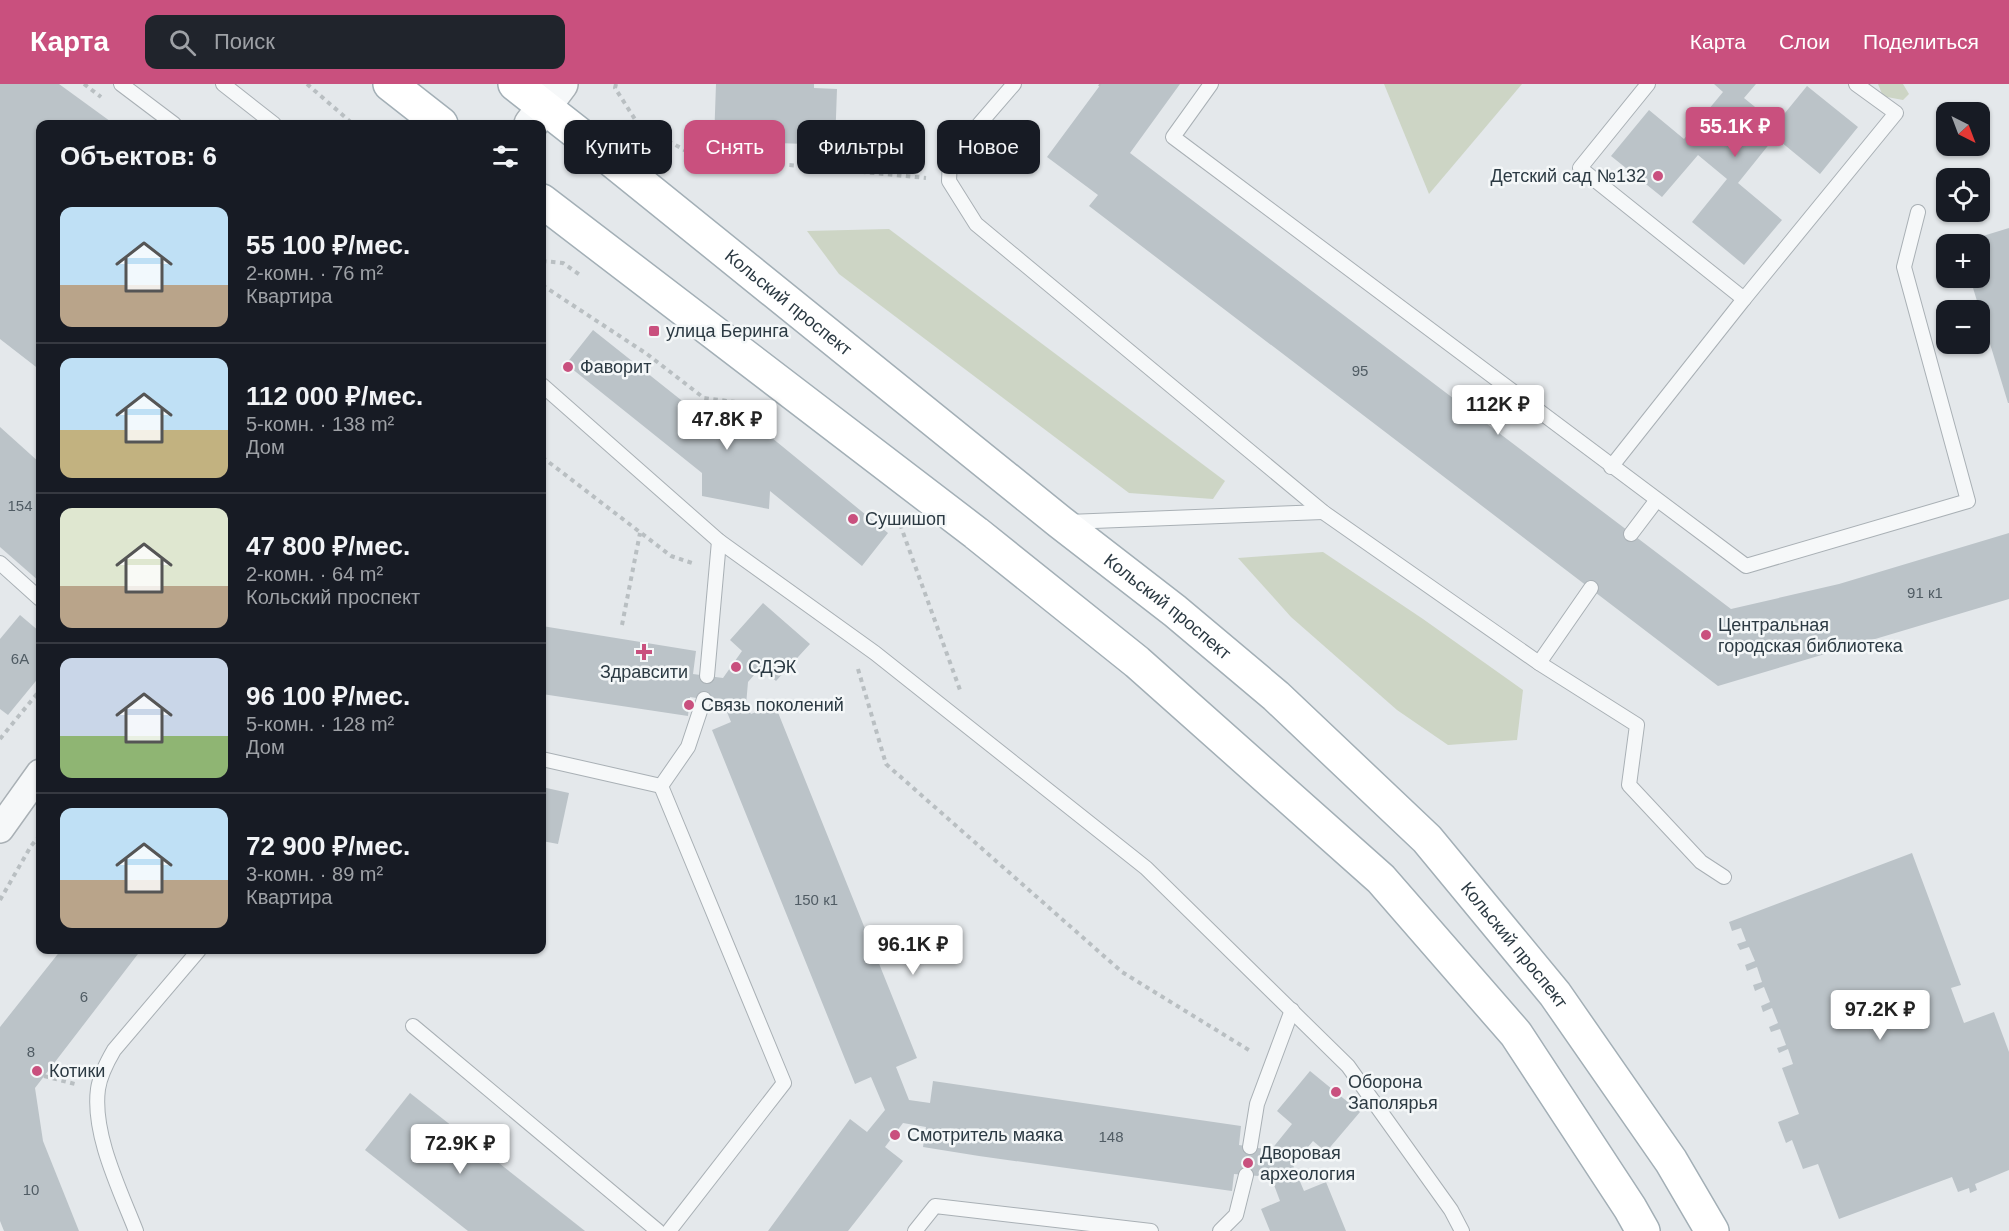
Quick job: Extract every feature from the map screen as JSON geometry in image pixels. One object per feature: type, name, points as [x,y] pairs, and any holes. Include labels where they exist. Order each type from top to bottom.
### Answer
[{"type":"main road","points":[[390,84],[436,120]]},
{"type":"main road","name":"Кольский проспект","points":[[515,84],[546,105],[1060,522],[1175,611],[1276,696],[1427,839],[1555,994],[1671,1161],[1712,1231]]},
{"type":"main road","points":[[546,204],[958,519],[1128,655],[1381,879],[1516,1034],[1643,1231]]},
{"type":"street","points":[[0,829],[36,779]]},
{"type":"lane","points":[[121,84],[169,120]]},
{"type":"lane","points":[[223,84],[269,120]]},
{"type":"lane","points":[[1014,84],[950,158],[949,181],[976,224],[1323,512],[1539,663],[1637,725],[1629,785],[1701,862],[1724,878]]},
{"type":"lane","points":[[1211,84],[1173,137],[1656,501],[1746,566],[1968,501],[1904,267],[1918,212]]},
{"type":"lane","points":[[1648,84],[1580,168],[1744,299]]},
{"type":"lane","points":[[1611,467],[1896,113],[1856,84]]},
{"type":"lane","points":[[546,389],[719,541],[875,653],[1146,868],[1348,1066],[1450,1210],[1462,1231]]},
{"type":"lane","points":[[1631,534],[1656,501]]},
{"type":"lane","points":[[1060,522],[1323,512]]},
{"type":"lane","points":[[707,676],[719,541]]},
{"type":"lane","points":[[0,563],[36,595]]},
{"type":"lane","points":[[1539,663],[1591,588]]},
{"type":"lane","points":[[661,786],[688,747],[704,699]]},
{"type":"lane","points":[[546,760],[661,786]]},
{"type":"lane","points":[[661,786],[784,1083],[669,1231]]},
{"type":"lane","points":[[136,1231],[105,1153],[98,1089],[105,1067],[114,1050],[196,954]]},
{"type":"lane","points":[[1250,1147],[1257,1104],[1292,1010]]},
{"type":"lane","points":[[413,1026],[658,1231]]},
{"type":"lane","points":[[1220,1231],[1236,1215],[1246,1175]]},
{"type":"lane","points":[[915,1231],[935,1206],[1151,1231]]},
{"type":"path","points":[[307,84],[348,120]]},
{"type":"path","points":[[616,84],[615,88],[638,124],[695,156],[949,181]]},
{"type":"path","points":[[546,288],[647,354],[704,398],[757,405]]},
{"type":"path","points":[[546,460],[671,556],[716,570]]},
{"type":"path","points":[[896,510],[975,732]]},
{"type":"path","points":[[622,625],[640,534]]},
{"type":"path","points":[[856,662],[886,764],[1122,972],[1272,1064]]},
{"type":"path","points":[[0,739],[36,696]]},
{"type":"path","points":[[0,900],[36,840]]},
{"type":"path","points":[[44,1076],[98,1089]]},
{"type":"green space","points":[[1384,84],[1522,84],[1429,194]]},
{"type":"green space","points":[[1878,84],[1903,84],[1909,94],[1903,100],[1887,97],[1884,99]]},
{"type":"green space","points":[[889,229],[1225,481],[1213,499],[1129,493],[839,274],[807,231]]},
{"type":"green space","points":[[1323,552],[1523,690],[1517,740],[1448,745],[1397,710],[1291,617],[1238,558]]},
{"type":"building","points":[[0,84],[59,84],[108,120],[36,120],[36,367],[0,339]]},
{"type":"building","points":[[716,84],[814,84],[814,88],[837,89],[836,120],[797,120],[797,144],[785,143],[785,120],[715,120]]},
{"type":"building","points":[[1101,84],[1180,84],[1130,153],[1731,609],[1839,584],[2009,533],[2009,599],[1718,686],[1089,206],[1098,195],[1047,157]]},
{"type":"building","name":"Детский сад №132","points":[[1714,84],[1756,84],[1744,98],[1776,124],[1807,86],[1858,127],[1820,174],[1775,137],[1738,183],[1782,220],[1744,265],[1692,222],[1727,179],[1698,155],[1662,197],[1611,156],[1649,110],[1684,139],[1723,92]]},
{"type":"building","points":[[2009,228],[2009,403],[1990,344],[1990,300],[1977,300],[1973,288],[1990,288],[1989,234]]},
{"type":"building","points":[[593,330],[710,423],[738,410],[888,533],[862,566],[770,491],[769,509],[702,496],[702,473],[566,364]]},
{"type":"building","points":[[0,427],[36,459],[36,578],[0,547]]},
{"type":"building","points":[[763,603],[810,644],[776,681],[761,667],[748,682],[746,705],[751,714],[775,705],[917,1058],[896,1067],[909,1100],[930,1103],[933,1081],[1241,1126],[1239,1145],[1271,1150],[1292,1124],[1277,1111],[1310,1071],[1360,1112],[1326,1152],[1313,1141],[1293,1165],[1304,1191],[1326,1182],[1346,1231],[1270,1231],[1261,1209],[1280,1201],[1271,1177],[1234,1174],[1232,1191],[979,1156],[923,1147],[926,1127],[903,1123],[885,1147],[903,1161],[848,1231],[768,1231],[850,1119],[867,1132],[885,1110],[871,1077],[855,1084],[712,730],[731,722],[723,702],[690,697],[688,716],[546,695],[546,627],[696,651],[693,674],[723,678],[742,651],[730,640]]},
{"type":"building","points":[[20,615],[36,629],[36,681],[8,715],[0,709],[0,639]]},
{"type":"building","points":[[546,788],[569,793],[558,844],[546,842]]},
{"type":"building","points":[[1912,853],[1961,985],[1951,988],[1964,1023],[1994,1012],[2009,1052],[2009,1170],[1975,1184],[1977,1190],[1970,1193],[1969,1188],[1958,1192],[1952,1177],[1839,1219],[1818,1164],[1803,1169],[1792,1140],[1786,1143],[1778,1122],[1799,1114],[1782,1068],[1793,1064],[1788,1049],[1779,1053],[1777,1048],[1786,1045],[1780,1029],[1771,1032],[1769,1027],[1778,1023],[1772,1008],[1763,1012],[1761,1006],[1770,1002],[1764,987],[1755,991],[1753,985],[1762,982],[1757,967],[1747,971],[1745,965],[1755,961],[1749,947],[1740,950],[1737,944],[1746,941],[1741,928],[1732,931],[1729,922]]},
{"type":"building","points":[[58,954],[138,954],[35,1088],[43,1141],[79,1231],[4,1231],[0,1221],[0,1027]]},
{"type":"building","points":[[410,1093],[585,1231],[468,1231],[365,1150]]},
{"type":"place","name":"Детский сад №132","points":[[1658,176]]},
{"type":"place","name":"улица Беринга","points":[[654,331]]},
{"type":"place","name":"Фаворит","points":[[568,367]]},
{"type":"place","name":"Сушишоп","points":[[853,519]]},
{"type":"place","name":"Центральная городская библиотека","points":[[1706,635]]},
{"type":"place","name":"Здравсити","points":[[644,652]]},
{"type":"place","name":"СДЭК","points":[[736,667]]},
{"type":"place","name":"Связь поколений","points":[[689,705]]},
{"type":"place","name":"Котики","points":[[37,1071]]},
{"type":"place","name":"Оборона Заполярья","points":[[1336,1092]]},
{"type":"place","name":"Смотритель маяка","points":[[895,1135]]},
{"type":"place","name":"Дворовая археология","points":[[1248,1163]]}]
